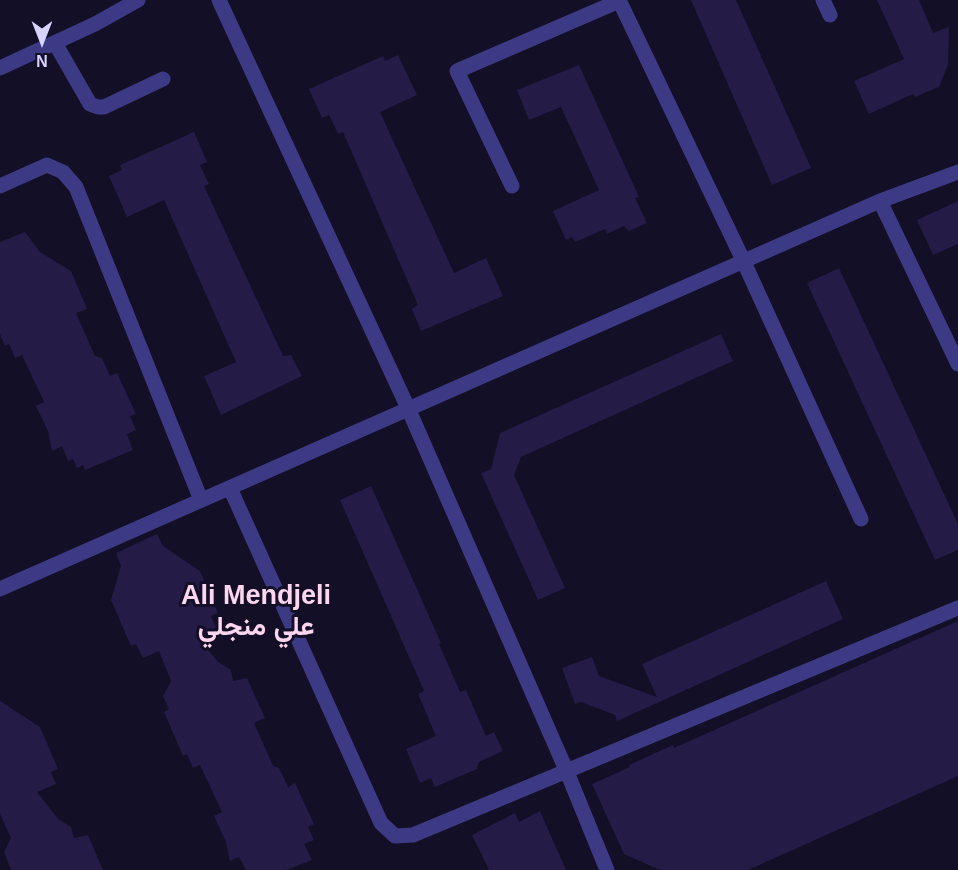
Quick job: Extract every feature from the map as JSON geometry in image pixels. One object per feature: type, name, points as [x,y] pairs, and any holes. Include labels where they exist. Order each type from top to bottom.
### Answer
[{"type":"street","points":[[0,68],[95,24],[138,0]]},
{"type":"street","points":[[219,0],[408,408],[567,771],[607,870]]},
{"type":"street","points":[[823,0],[830,15]]},
{"type":"street","points":[[512,186],[457,70],[619,1],[743,260],[861,519]]},
{"type":"street","points":[[55,43],[90,104],[98,107],[104,107],[163,79]]},
{"type":"street","points":[[0,186],[47,165],[63,172],[76,187],[201,500]]},
{"type":"street","points":[[0,589],[743,260],[879,201],[958,172]]},
{"type":"street","points":[[879,201],[958,364]]},
{"type":"street","points":[[230,488],[381,823],[395,836],[412,835],[958,608]]},
{"type":"building","points":[[691,0],[736,0],[811,168],[772,185]]},
{"type":"building","points":[[877,0],[919,0],[933,33],[949,27],[948,65],[939,87],[915,97],[913,94],[869,114],[854,81],[904,59]]},
{"type":"building","points":[[398,55],[417,95],[380,112],[454,273],[486,258],[503,296],[421,331],[412,309],[418,305],[343,132],[338,134],[329,115],[322,118],[309,89],[383,56],[385,61]]},
{"type":"building","points":[[579,65],[639,197],[635,198],[647,223],[629,231],[624,226],[607,234],[605,229],[575,242],[572,237],[566,240],[553,211],[599,190],[561,107],[529,120],[517,90]]},
{"type":"building","points":[[194,132],[207,162],[200,165],[209,184],[204,186],[283,356],[291,355],[302,376],[221,415],[204,376],[236,362],[164,200],[127,217],[109,176],[122,170],[120,165]]},
{"type":"building","points":[[958,201],[958,244],[933,255],[917,220]]},
{"type":"building","points":[[25,232],[40,252],[71,271],[87,309],[76,313],[95,356],[102,358],[110,376],[117,373],[136,414],[130,416],[136,430],[127,434],[133,450],[85,470],[83,465],[77,468],[73,459],[68,461],[62,446],[52,451],[48,431],[36,406],[44,402],[22,355],[15,358],[9,344],[5,346],[0,334],[0,242]]},
{"type":"building","points":[[839,268],[958,524],[958,550],[935,560],[807,283]]},
{"type":"building","points":[[721,334],[733,361],[521,457],[514,475],[565,588],[538,600],[481,473],[491,469],[500,433]]},
{"type":"building","points":[[371,486],[441,643],[439,644],[460,692],[466,690],[486,736],[494,732],[503,751],[479,762],[477,769],[435,787],[431,778],[420,783],[406,749],[436,736],[418,694],[424,691],[340,500]]},
{"type":"building","points":[[157,534],[163,546],[200,571],[218,613],[211,616],[216,628],[197,636],[218,662],[231,670],[233,681],[247,678],[265,718],[254,723],[273,766],[279,768],[288,787],[295,783],[314,824],[308,827],[314,840],[304,844],[312,860],[287,870],[246,870],[239,857],[230,861],[226,842],[214,816],[222,812],[200,765],[193,768],[187,754],[183,756],[164,712],[169,709],[163,696],[171,681],[159,651],[143,658],[136,644],[131,646],[111,600],[121,566],[116,553]]},
{"type":"building","points":[[826,581],[843,619],[617,721],[615,715],[581,702],[575,704],[562,668],[592,657],[599,676],[657,697],[642,664]]},
{"type":"building","points":[[958,621],[958,776],[748,870],[660,870],[624,854],[592,784],[673,745],[674,748]]},
{"type":"building","points":[[0,701],[40,727],[58,769],[51,772],[56,784],[37,792],[58,819],[71,827],[74,838],[88,835],[103,870],[11,870],[4,852],[11,838],[0,814]]},
{"type":"building","points":[[540,811],[566,870],[489,870],[472,835],[515,813],[519,822]]},
{"type":"district","name":"Ali Mendjeli علي منجلي","points":[[256,612]]}]
